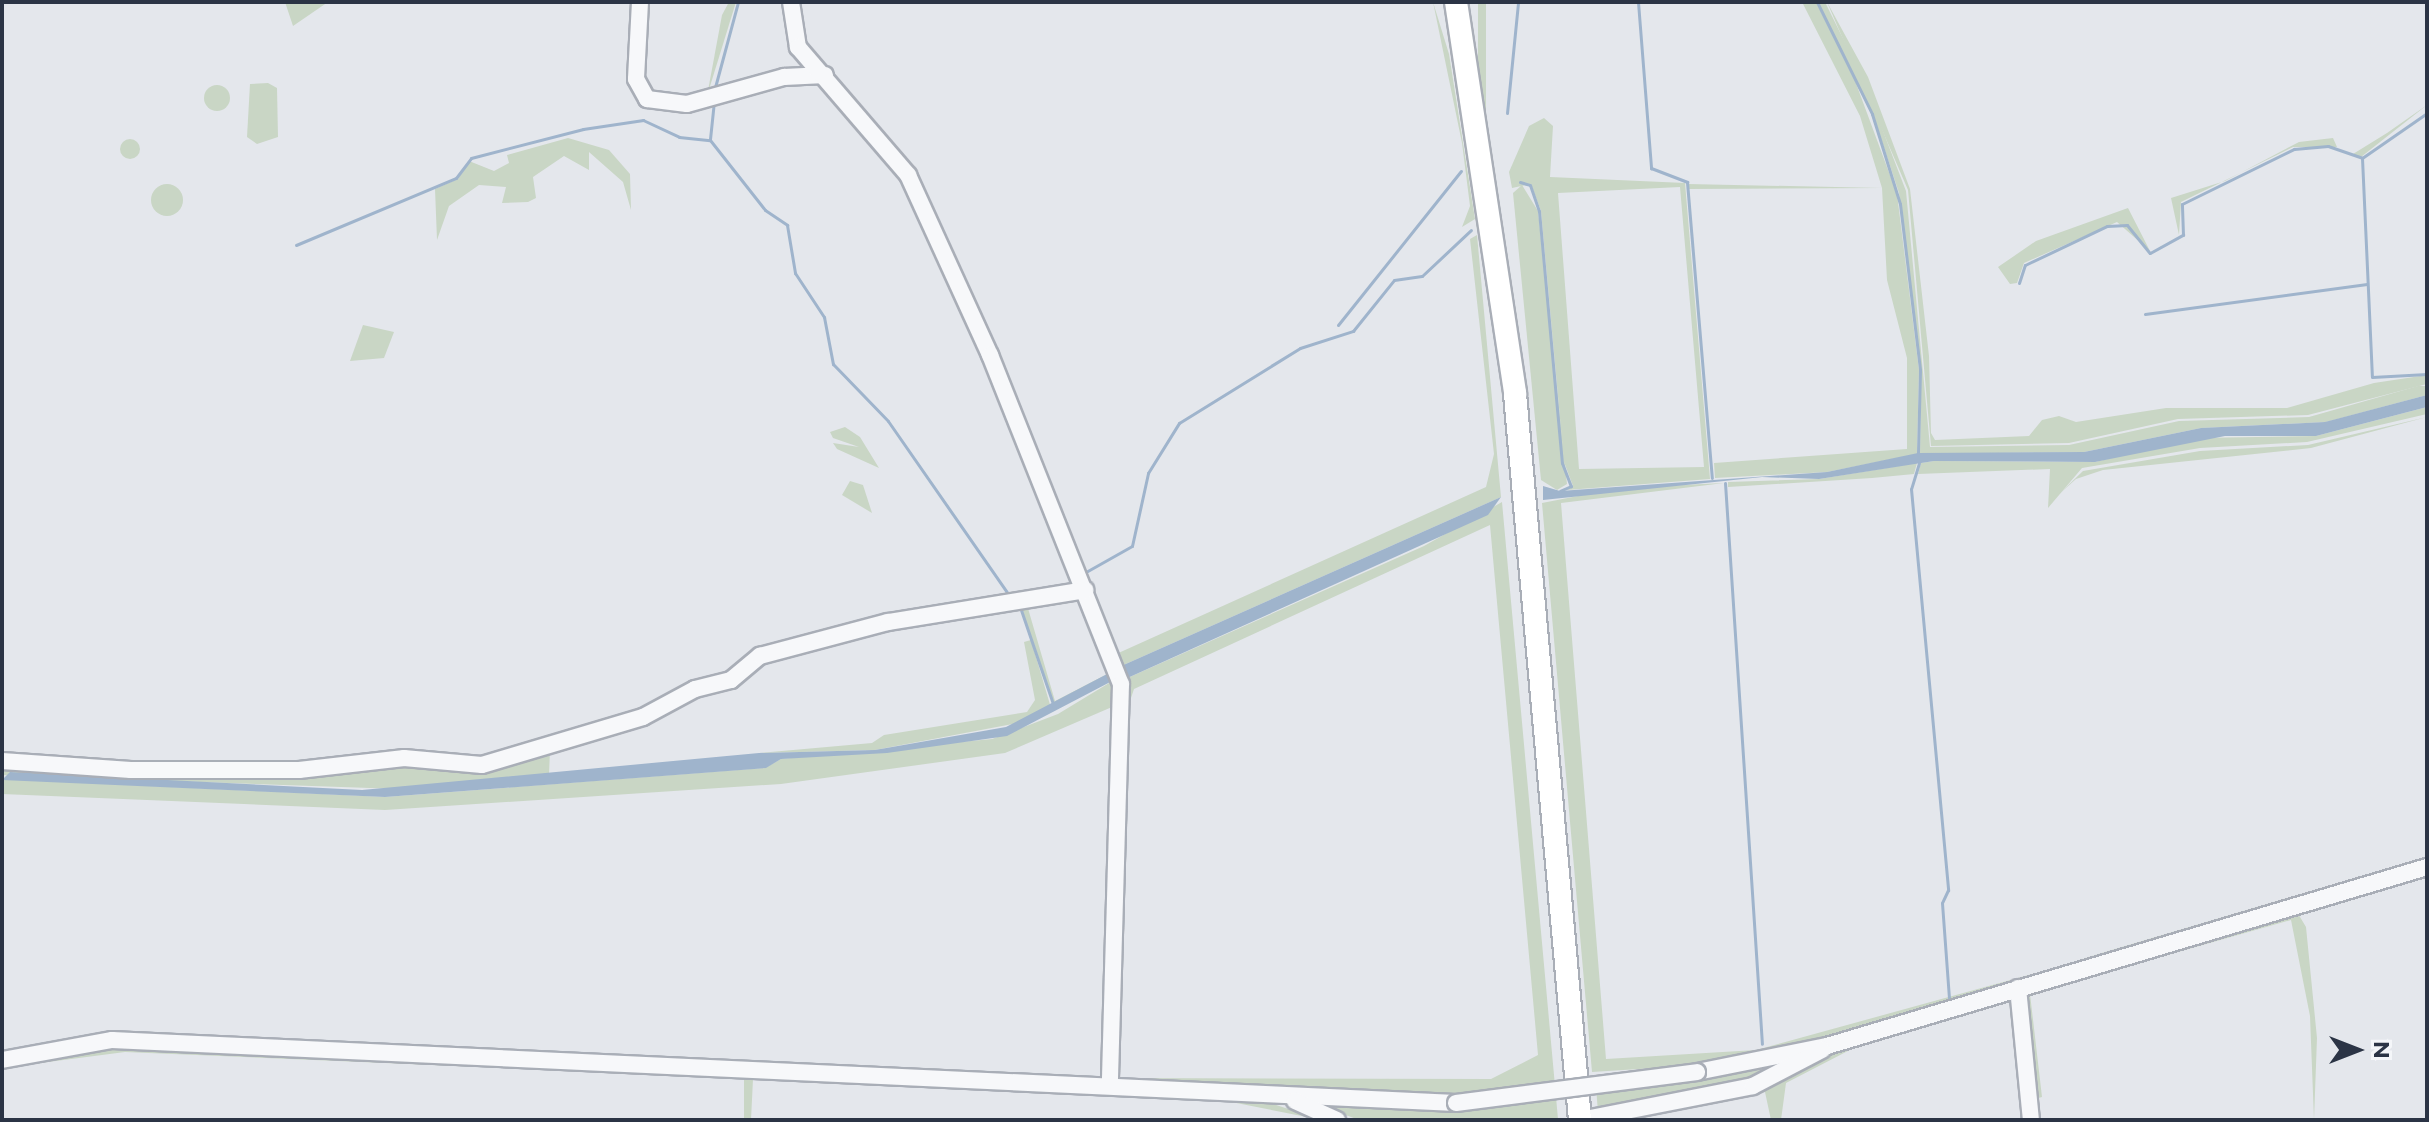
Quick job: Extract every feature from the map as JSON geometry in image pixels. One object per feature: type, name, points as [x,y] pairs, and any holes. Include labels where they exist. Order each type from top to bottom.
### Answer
[{"type":"highway","points":[[1456,2],[1515,394],[1580,1120]]},
{"type":"street","points":[[640,2],[636,79],[647,99],[687,104],[784,77],[825,75]]},
{"type":"street","points":[[791,2],[791,34],[908,175],[1085,590],[1121,684],[1110,1086]]},
{"type":"street","points":[[2,761],[131,770],[299,770],[404,758],[482,765],[643,717],[695,689],[731,680],[760,656],[888,622],[1085,590]]},
{"type":"street","points":[[2,1060],[112,1040],[1110,1086],[1288,1098],[1456,1103],[1697,1072],[1827,1046],[2427,867]]},
{"type":"street","points":[[2018,988],[2031,1120]]},
{"type":"street","points":[[1580,1120],[1753,1086],[1827,1046]]},
{"type":"street","points":[[1288,1098],[1337,1120]]},
{"type":"green space","points":[[285,2],[328,2],[293,26]]},
{"type":"green space","points":[[729,2],[736,2],[707,96],[722,15]]},
{"type":"green space","points":[[1433,2],[1449,54],[1475,219],[1462,227],[1470,206],[1462,143]]},
{"type":"green space","points":[[1478,2],[1486,2],[1486,125],[1478,125]]},
{"type":"green space","points":[[1802,2],[1816,2],[1854,78],[1897,194],[1919,370],[1917,454],[1827,472],[1715,478],[1714,463],[1907,449],[1907,358],[1887,280],[1882,188],[1860,116]]},
{"type":"green space","points":[[1818,2],[1825,2],[1863,79],[1906,191],[1930,447],[2069,445],[2179,421],[2309,417],[2418,386],[2427,386],[2427,395],[2326,422],[2201,428],[2084,452],[1920,454],[1921,370],[1899,193],[1873,114]]},
{"type":"green space","points":[[1827,2],[1868,77],[1910,189],[1929,356],[1931,433],[1935,440],[2029,436],[2042,420],[2059,416],[2076,422],[2166,408],[2287,408],[2374,383],[2427,375],[2427,384],[2308,415],[2178,419],[2069,443],[1931,446],[1908,190]]},
{"type":"green space","points":[[268,83],[277,88],[278,137],[257,144],[247,137],[250,84]]},
{"type":"green space","points":[[217,85],[226,89],[230,98],[226,107],[217,111],[208,107],[204,98],[208,89]]},
{"type":"green space","points":[[2427,105],[2361,157],[2353,154],[2387,133]]},
{"type":"green space","points":[[1544,118],[1553,126],[1550,177],[1685,183],[1710,479],[1567,490],[1573,486],[1564,462],[1541,211],[1531,184],[1512,188],[1509,172],[1529,126]],"holes":[[[1680,187],[1704,467],[1579,469],[1558,193]]]},
{"type":"green space","points":[[568,138],[609,150],[630,174],[631,210],[623,182],[589,152],[589,170],[564,156],[533,177],[536,198],[528,202],[502,203],[506,187],[479,185],[449,206],[437,240],[435,189],[458,179],[469,161],[494,171],[509,163],[507,155]]},
{"type":"green space","points":[[2333,138],[2337,147],[2293,147],[2242,172],[2299,142]]},
{"type":"green space","points":[[126,139],[134,139],[140,149],[134,159],[126,159],[120,153],[120,145]]},
{"type":"green space","points":[[2222,182],[2181,202],[2179,235],[2171,198]]},
{"type":"green space","points":[[167,184],[178,189],[183,200],[178,211],[167,216],[156,211],[151,200],[156,189]]},
{"type":"green space","points":[[1688,184],[1882,188],[1689,189]]},
{"type":"green space","points":[[1522,185],[1538,211],[1567,484],[1557,490],[1541,480],[1513,193]]},
{"type":"green space","points":[[2128,208],[2150,251],[2117,222],[2024,263],[2017,283],[2010,284],[1998,267],[2036,241]]},
{"type":"green space","points":[[1477,235],[1501,497],[1119,667],[1114,655],[1486,487],[1494,454],[1470,239]]},
{"type":"green space","points":[[363,325],[394,332],[384,358],[350,361]]},
{"type":"green space","points":[[2427,407],[2427,414],[2307,442],[2200,448],[2082,468],[2048,508],[2050,469],[1918,474],[1921,463],[1934,461],[2095,462],[2196,438],[2316,436]]},
{"type":"green space","points":[[2427,417],[2311,448],[2103,470],[2076,479],[2057,496],[2083,471],[2200,451],[2308,445]]},
{"type":"green space","points":[[845,427],[860,437],[879,468],[837,449],[833,443],[859,447],[833,438],[830,432]]},
{"type":"green space","points":[[1917,463],[1914,474],[1728,487],[1728,482],[1819,479]]},
{"type":"green space","points":[[850,481],[863,485],[872,513],[842,495]]},
{"type":"green space","points":[[1724,483],[1561,503],[1606,1059],[1756,1050],[2069,964],[2069,970],[1828,1041],[1717,1064],[1592,1072],[1542,503],[1619,488]]},
{"type":"green space","points":[[1502,502],[1558,1119],[1359,1120],[1314,1103],[1452,1110],[1119,1082],[1115,1078],[1491,1079],[1538,1055],[1490,525],[1134,689],[1126,713],[1123,680],[1424,546]]},
{"type":"green space","points":[[1027,605],[1055,701],[1111,672],[1055,706],[1021,606]]},
{"type":"green space","points":[[1031,640],[1051,708],[1023,722],[875,750],[759,753],[872,743],[884,735],[1027,712],[1035,700],[1024,642]]},
{"type":"green space","points":[[1114,680],[1119,704],[1005,753],[781,784],[385,810],[2,794],[4,779],[385,797],[765,768],[781,759],[992,739],[1058,714]]},
{"type":"green space","points":[[550,750],[549,775],[399,789],[2,775],[2,764],[452,768]]},
{"type":"green space","points":[[2427,857],[2427,862],[2078,960],[2338,883]]},
{"type":"green space","points":[[2297,912],[2306,927],[2317,1038],[2314,1120],[2310,1016],[2291,920],[2030,994],[2042,1097],[2031,1100],[2025,994]]},
{"type":"green space","points":[[1871,1039],[1786,1083],[1781,1120],[1771,1120],[1765,1092],[1619,1119],[1695,1101]]},
{"type":"green space","points":[[102,1046],[1264,1101],[1322,1120],[1221,1100],[753,1079],[751,1120],[744,1120],[744,1078],[125,1052],[2,1068]]},
{"type":"green space","points":[[1789,1059],[1779,1074],[1598,1112],[1596,1087]]},
{"type":"water","points":[[2427,395],[2427,407],[2316,436],[2225,436],[2095,462],[1934,461],[1819,479],[1762,477],[1543,500],[1543,486],[1560,491],[1827,472],[1918,453],[2084,452],[2201,428],[2325,422]]},
{"type":"water","points":[[1501,497],[1488,515],[1123,680],[1119,667]]},
{"type":"water","points":[[1111,672],[1114,680],[1007,736],[887,753],[781,759],[766,768],[385,797],[2,780],[10,772],[362,790],[759,753],[875,750],[1006,727]]},
{"type":"waterway","points":[[714,91],[738,2]]},
{"type":"waterway","points":[[1507,113],[1518,2]]},
{"type":"waterway","points":[[1638,2],[1651,168],[1687,182],[1712,478]]},
{"type":"waterway","points":[[1817,2],[1872,114],[1900,204],[1920,370],[1918,453]]},
{"type":"waterway","points":[[710,139],[714,103]]},
{"type":"waterway","points":[[2427,113],[2362,158],[2372,377],[2427,374]]},
{"type":"waterway","points":[[296,245],[456,178],[471,158],[583,129],[643,120],[679,137],[710,140],[765,210],[787,225],[795,273],[824,317],[833,364],[888,421],[1009,595]]},
{"type":"waterway","points":[[2019,283],[2025,265],[2107,226],[2127,225],[2150,253],[2183,235],[2182,204],[2294,149],[2328,146],[2362,158]]},
{"type":"waterway","points":[[1338,325],[1461,171]]},
{"type":"waterway","points":[[1520,182],[1530,185],[1539,211],[1562,463],[1571,486],[1560,491]]},
{"type":"waterway","points":[[1084,573],[1132,546],[1148,473],[1179,423],[1300,348],[1353,331],[1394,280],[1422,276],[1471,230]]},
{"type":"waterway","points":[[2145,314],[2367,284]]},
{"type":"waterway","points":[[1919,463],[1911,489],[1948,890],[1942,903],[1949,998]]},
{"type":"waterway","points":[[1725,483],[1762,1044]]},
{"type":"waterway","points":[[1020,607],[1054,707]]}]
